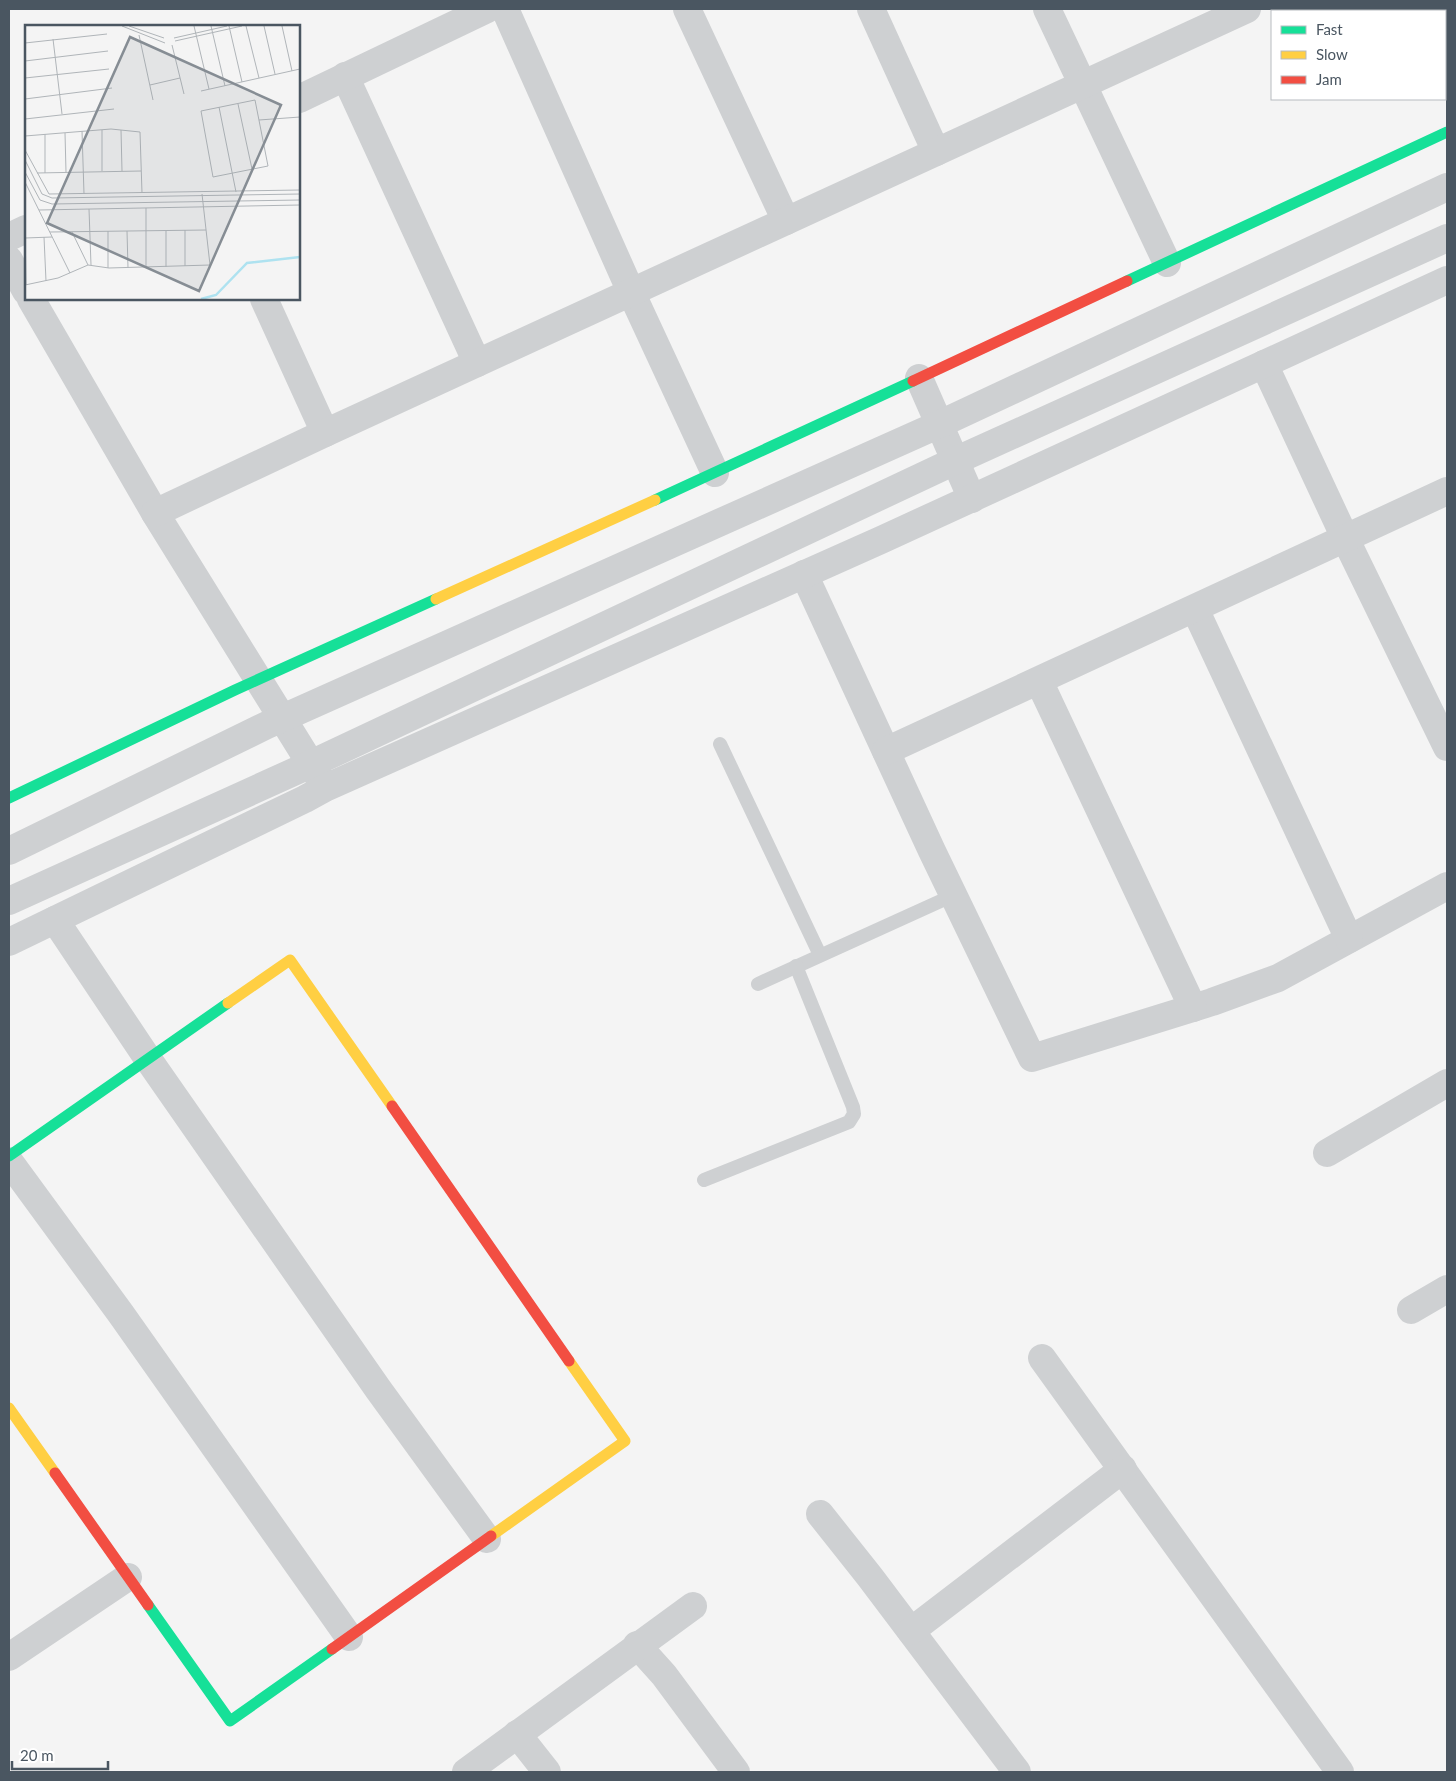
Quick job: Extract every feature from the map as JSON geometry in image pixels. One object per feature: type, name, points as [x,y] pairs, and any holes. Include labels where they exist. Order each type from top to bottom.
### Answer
[{"type":"street","points":[[300,99],[487,9]]},
{"type":"street","points":[[505,9],[631,292],[715,473]]},
{"type":"street","points":[[687,9],[786,221]]},
{"type":"street","points":[[871,9],[936,152]]},
{"type":"street","points":[[1047,9],[1167,264]]},
{"type":"street","points":[[155,513],[1083,84],[1217,14],[1247,9]]},
{"type":"street","points":[[346,76],[477,363]]},
{"type":"street","points":[[9,798],[259,680],[715,473],[1167,264],[1447,132]]},
{"type":"street","points":[[9,851],[275,722],[940,424],[1447,187]]},
{"type":"street","points":[[9,238],[25,230]]},
{"type":"street","points":[[9,900],[304,767],[957,460],[1447,238]]},
{"type":"street","points":[[9,260],[25,288]]},
{"type":"street","points":[[9,942],[325,788],[972,498],[1447,280]]},
{"type":"street","points":[[32,300],[155,513],[259,680],[275,722],[304,767],[325,788]]},
{"type":"street","points":[[264,300],[325,433]]},
{"type":"street","points":[[1264,364],[1346,540],[1447,747]]},
{"type":"street","points":[[919,378],[957,460],[972,498]]},
{"type":"street","points":[[886,751],[1346,540],[1447,491]]},
{"type":"street","points":[[804,574],[1032,1058],[1193,1008],[1278,978],[1447,886]]},
{"type":"street","points":[[1195,609],[1349,939]]},
{"type":"street","points":[[1039,681],[1193,1008]]},
{"type":"street","points":[[55,920],[148,1059],[378,1389],[487,1539]]},
{"type":"street","points":[[9,1156],[290,960],[625,1442],[230,1721],[9,1408]]},
{"type":"street","points":[[1327,1153],[1447,1083]]},
{"type":"street","points":[[9,1161],[121,1314],[349,1637]]},
{"type":"street","points":[[1410,1310],[1447,1288]]},
{"type":"street","points":[[1042,1358],[1340,1772]]},
{"type":"street","points":[[910,1632],[1123,1469]]},
{"type":"street","points":[[820,1514],[1017,1772]]},
{"type":"street","points":[[9,1657],[128,1576]]},
{"type":"street","points":[[466,1772],[637,1645],[693,1606]]},
{"type":"street","points":[[637,1645],[664,1675],[736,1772]]},
{"type":"street","points":[[518,1734],[547,1772]]},
{"type":"lane","points":[[720,744],[820,955]]},
{"type":"lane","points":[[758,984],[954,895]]},
{"type":"lane","points":[[704,1180],[849,1122],[854,1114],[853,1107],[796,966]]},
{"type":"traffic: fast","points":[[1127,281],[1447,132]]},
{"type":"traffic: fast","points":[[655,500],[913,381]]},
{"type":"traffic: fast","points":[[9,798],[235,690],[436,599]]},
{"type":"traffic: fast","points":[[9,1156],[228,1003]]},
{"type":"traffic: fast","points":[[148,1605],[230,1721],[332,1649]]},
{"type":"traffic: slow","points":[[436,599],[655,500]]},
{"type":"traffic: slow","points":[[228,1003],[290,960],[392,1106]]},
{"type":"traffic: slow","points":[[491,1536],[625,1441],[569,1361]]},
{"type":"traffic: slow","points":[[9,1408],[55,1473]]},
{"type":"traffic: jam","points":[[913,381],[1127,281]]},
{"type":"traffic: jam","points":[[392,1106],[569,1361]]},
{"type":"traffic: jam","points":[[55,1473],[148,1605]]},
{"type":"traffic: jam","points":[[332,1649],[491,1536]]}]
